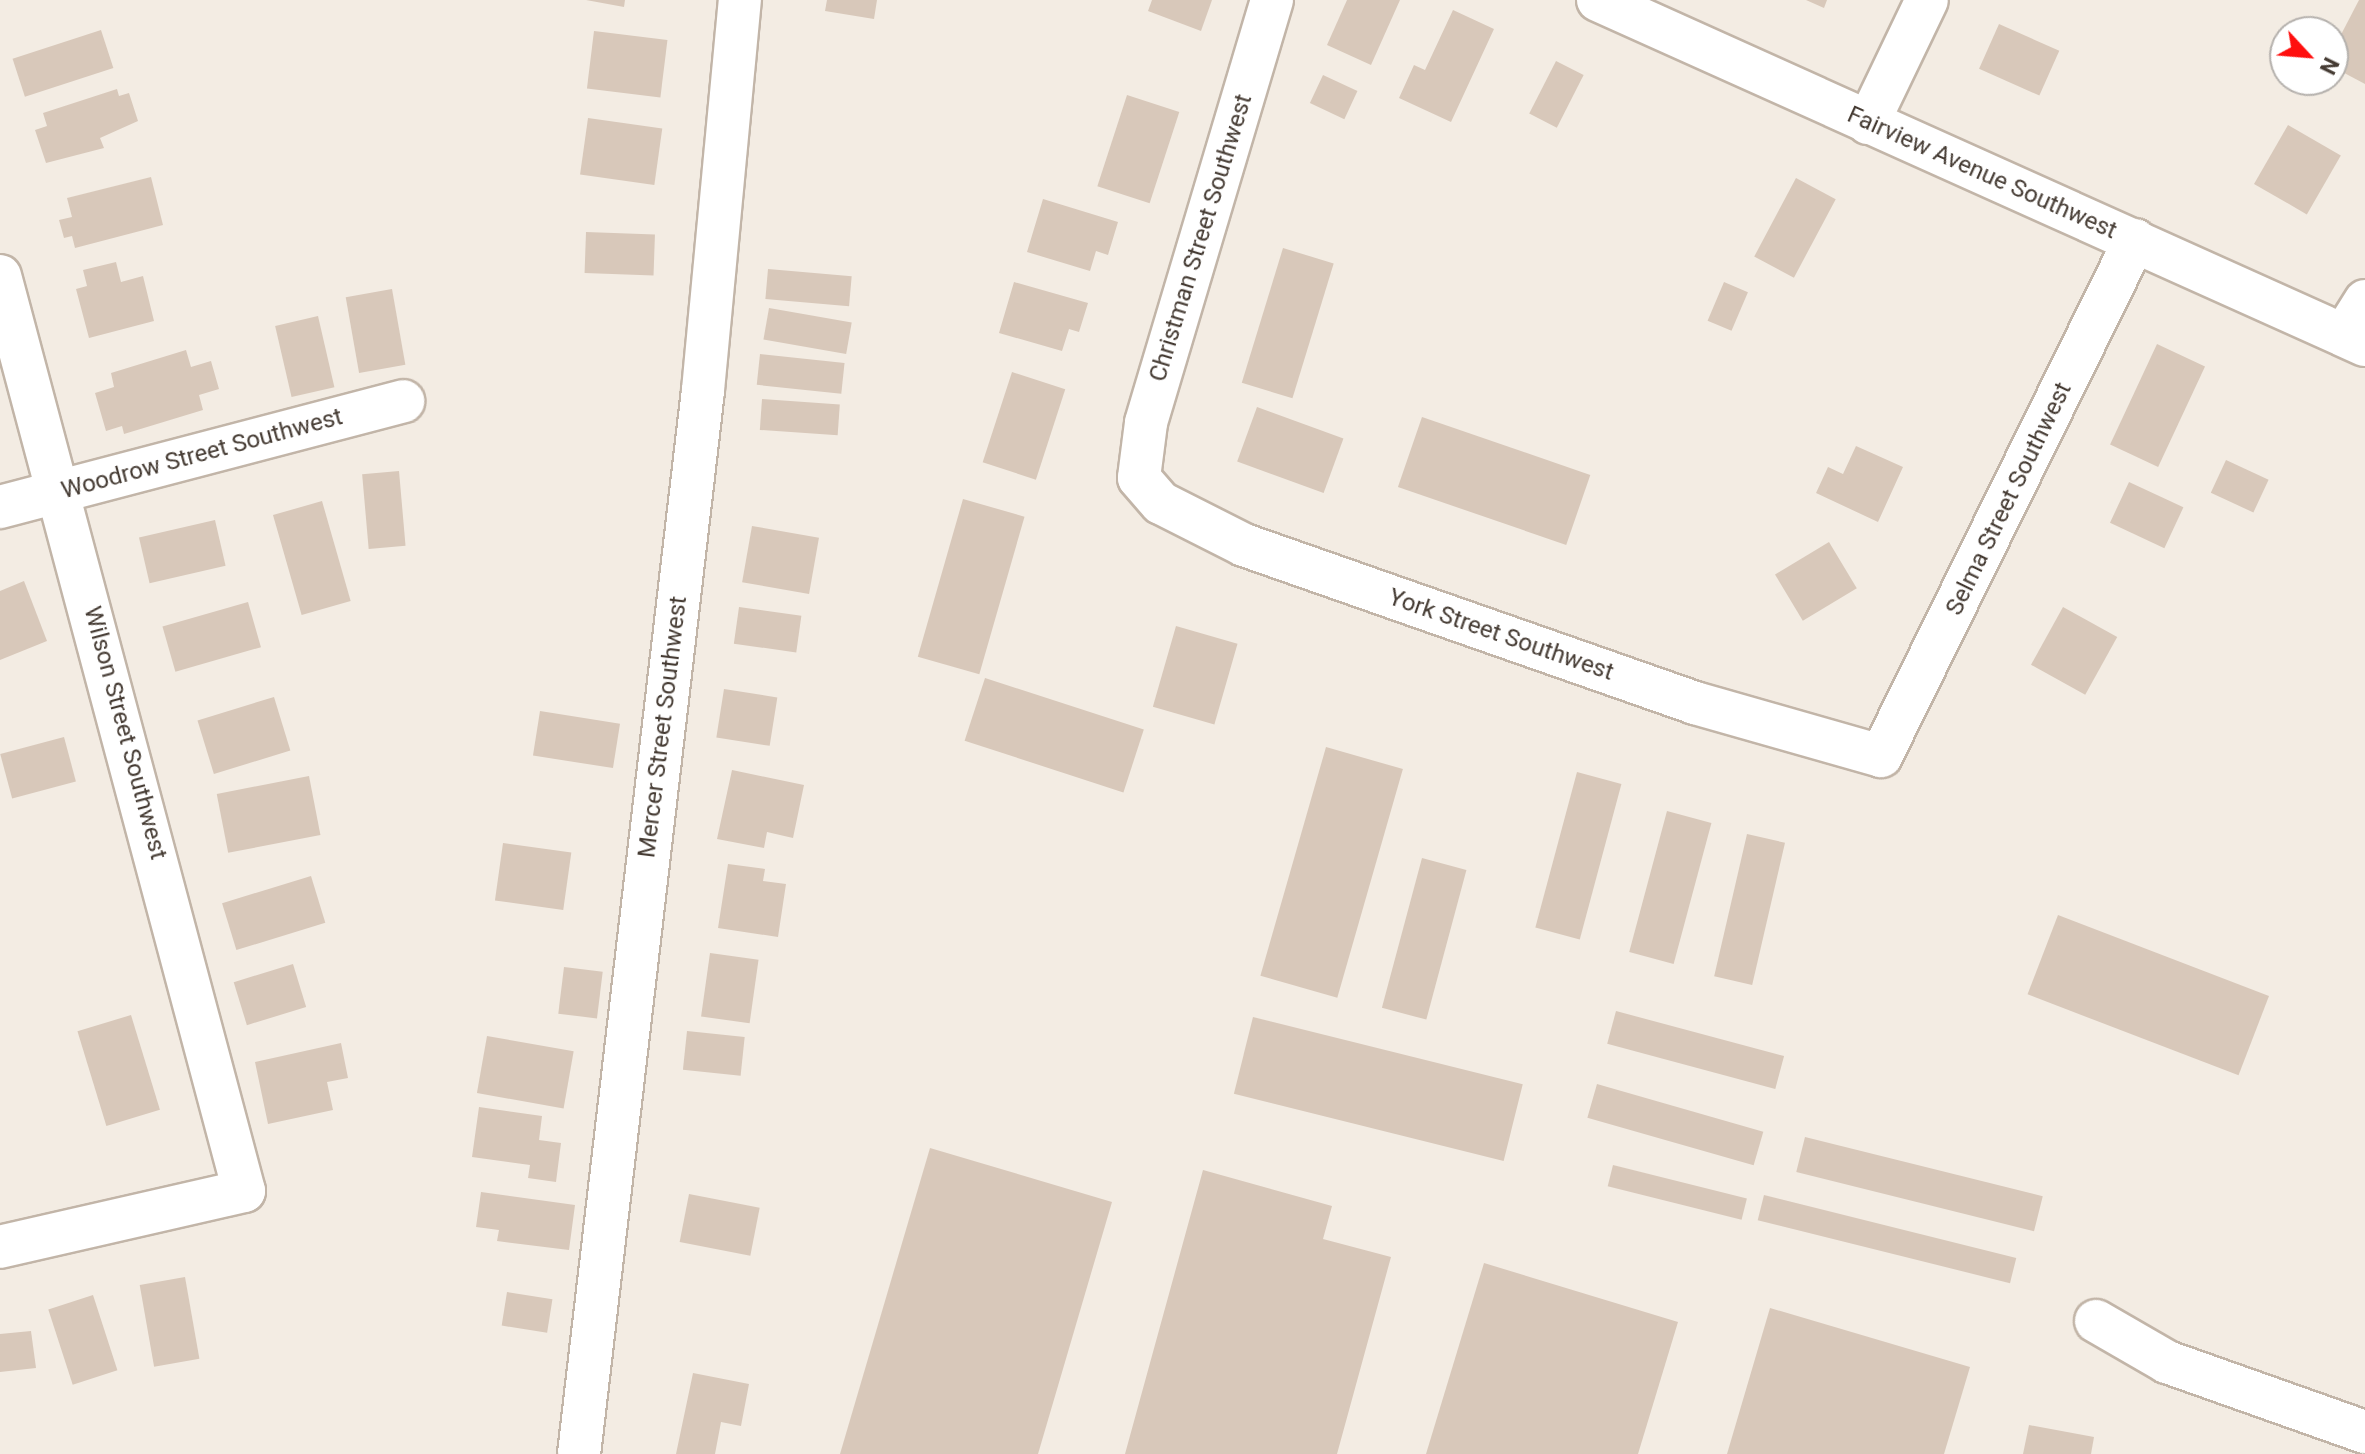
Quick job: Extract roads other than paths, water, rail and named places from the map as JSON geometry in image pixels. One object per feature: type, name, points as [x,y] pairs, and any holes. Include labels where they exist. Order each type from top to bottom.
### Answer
[{"type":"street","name":"Mercer Street Southwest","points":[[579,1454],[703,390],[740,0]]},
{"type":"street","name":"Christman Street Southwest","points":[[1139,478],[1146,423],[1272,0]]},
{"type":"street","name":"Fairview Avenue Southwest","points":[[1598,0],[2135,240],[2358,327]]},
{"type":"street","points":[[1868,123],[1927,0]]},
{"type":"street","name":"Selma Street Southwest","points":[[1881,756],[2135,240]]},
{"type":"street","name":"Wilson Street Southwest","points":[[0,276],[244,1191],[0,1247]]},
{"type":"street","name":"Woodrow Street Southwest","points":[[0,507],[403,401]]},
{"type":"street","name":"York Street Southwest","points":[[1139,478],[1161,503],[1244,545],[1695,703],[1881,756]]},
{"type":"street","points":[[2096,1321],[2167,1362],[2365,1432]]}]
